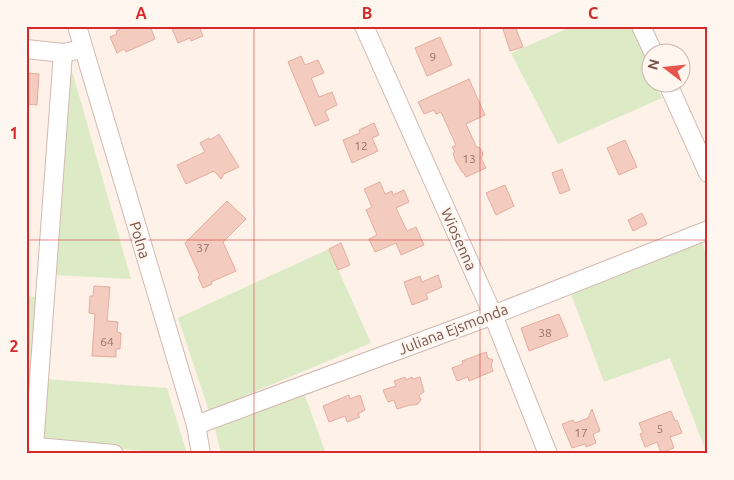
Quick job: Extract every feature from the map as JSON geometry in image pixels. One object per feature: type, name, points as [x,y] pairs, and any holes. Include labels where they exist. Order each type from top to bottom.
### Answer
[{"type":"street","name":"Polna","points":[[77,26],[196,425],[201,454]]},
{"type":"street","name":"Wiosenna","points":[[364,26],[492,315],[548,454]]},
{"type":"street","points":[[641,26],[648,42]]},
{"type":"street","points":[[26,49],[63,53],[84,50]]},
{"type":"street","points":[[63,53],[30,446],[114,454]]},
{"type":"street","points":[[672,92],[708,172]]},
{"type":"street","name":"Juliana Ejsmonda","points":[[196,425],[492,315],[708,230]]},
{"type":"green space","points":[[573,26],[631,26],[642,52],[642,92],[659,92],[662,98],[558,144],[511,53]]},
{"type":"green space","points":[[70,69],[73,74],[131,279],[53,275]]},
{"type":"green space","points":[[701,241],[708,258],[708,448],[705,449],[670,358],[604,382],[570,291]]},
{"type":"green space","points":[[329,249],[371,343],[209,411],[178,318]]},
{"type":"green space","points":[[26,296],[36,297],[26,418]]},
{"type":"green space","points":[[45,379],[167,388],[187,454],[39,441]]},
{"type":"green space","points":[[304,393],[326,454],[221,454],[214,425]]},
{"type":"building","points":[[126,26],[150,26],[155,39],[126,52],[124,49],[117,53],[110,37],[117,34],[116,31]]},
{"type":"building","points":[[171,26],[199,26],[203,36],[191,41],[190,38],[178,43]]},
{"type":"building","points":[[502,26],[515,26],[523,47],[510,51]]},
{"type":"building","points":[[440,37],[452,65],[427,76],[415,48]]},
{"type":"building","points":[[301,56],[305,65],[318,60],[324,73],[311,78],[319,97],[332,92],[337,105],[325,111],[329,120],[315,126],[288,62]]},
{"type":"building","points":[[26,73],[39,74],[37,105],[26,104]]},
{"type":"building","points":[[469,79],[485,115],[466,124],[477,148],[479,147],[482,151],[483,156],[481,157],[486,168],[466,177],[455,160],[453,153],[455,152],[452,147],[456,145],[441,112],[436,114],[434,110],[424,114],[418,102]]},
{"type":"building","points":[[374,123],[379,135],[372,138],[378,151],[352,163],[343,140],[360,133],[359,130]]},
{"type":"building","points":[[219,134],[239,167],[224,174],[221,179],[214,171],[186,184],[177,165],[205,152],[200,143],[209,138],[210,140]]},
{"type":"building","points":[[625,140],[637,167],[619,175],[607,148]]},
{"type":"building","points":[[562,169],[570,190],[560,194],[552,173]]},
{"type":"building","points":[[380,182],[385,194],[392,191],[393,195],[404,190],[409,202],[396,208],[407,231],[416,227],[424,245],[401,255],[396,243],[375,252],[369,239],[377,235],[366,210],[372,207],[364,189]]},
{"type":"building","points":[[505,185],[514,206],[496,215],[486,193]]},
{"type":"building","points":[[227,201],[246,219],[223,242],[236,271],[211,282],[212,284],[203,288],[198,277],[200,276],[185,243]]},
{"type":"building","points":[[642,213],[647,224],[633,231],[628,220]]},
{"type":"building","points":[[341,243],[350,265],[338,270],[329,249]]},
{"type":"building","points":[[438,275],[442,287],[426,294],[428,299],[412,305],[404,282],[420,276],[422,282]]},
{"type":"building","points":[[94,286],[110,287],[107,321],[118,322],[117,332],[121,333],[120,349],[116,349],[116,357],[92,356],[95,314],[89,313],[90,296],[93,296]]},
{"type":"building","points":[[559,314],[568,336],[529,351],[521,328]]},
{"type":"building","points":[[486,352],[488,358],[493,360],[491,365],[493,371],[469,381],[468,377],[457,381],[452,368],[463,364],[462,361]]},
{"type":"building","points":[[405,377],[406,380],[412,377],[413,379],[420,377],[424,392],[419,395],[421,400],[418,404],[397,409],[394,400],[388,402],[383,390],[396,386],[394,381]]},
{"type":"building","points":[[349,395],[350,399],[360,395],[365,410],[358,414],[360,417],[347,422],[345,416],[329,422],[323,406]]},
{"type":"building","points":[[592,409],[600,431],[593,434],[596,443],[586,447],[585,444],[572,448],[562,424],[573,420],[575,423],[588,418]]},
{"type":"building","points":[[671,411],[682,433],[670,437],[674,448],[661,453],[657,442],[645,447],[640,434],[643,433],[639,423]]}]
